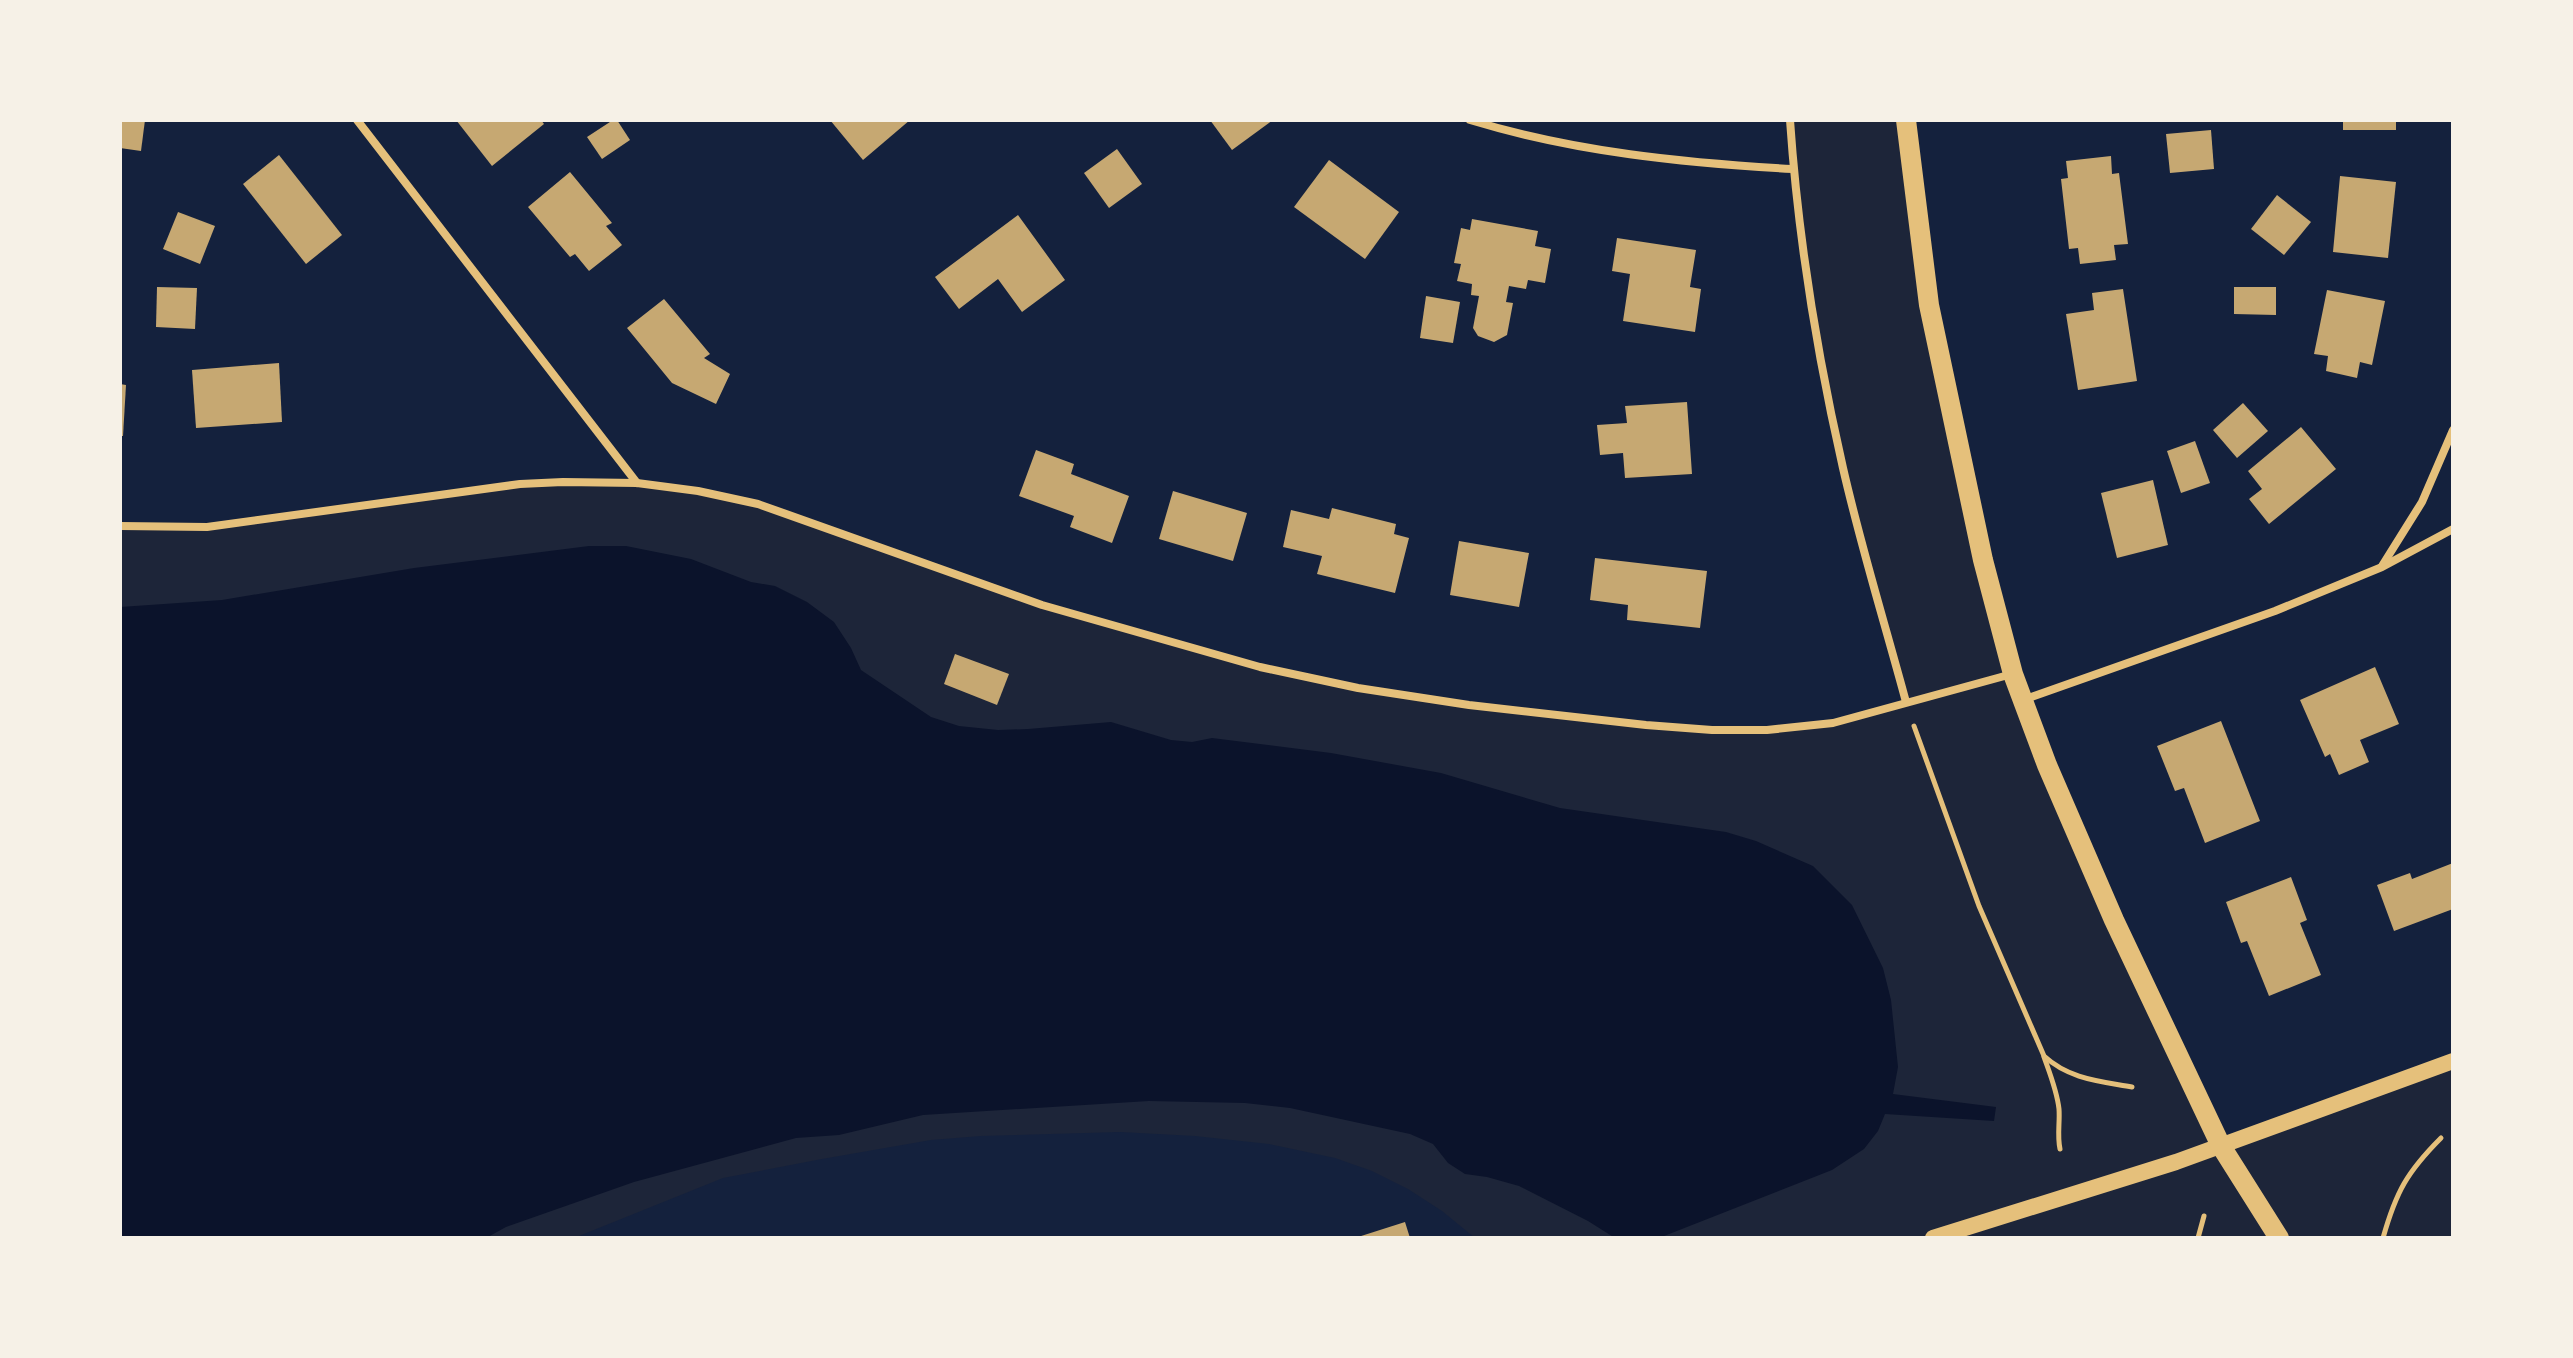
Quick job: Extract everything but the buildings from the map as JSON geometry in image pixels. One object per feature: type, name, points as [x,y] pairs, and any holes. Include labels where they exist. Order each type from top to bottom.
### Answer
[{"type":"main road","points":[[1906,120],[1929,305],[1983,560],[2013,674],[2114,920],[2221,1146],[2279,1238]]},
{"type":"main road","points":[[1933,1238],[2221,1146],[2453,1061]]},
{"type":"street","points":[[357,120],[637,483]]},
{"type":"street","points":[[1470,120],[1514,133],[1600,150],[1701,164],[1793,169]]},
{"type":"street","points":[[1790,120],[1793,169],[1813,317],[1843,468],[1906,702]]},
{"type":"street","points":[[2382,567],[2422,502],[2453,430]]},
{"type":"street","points":[[120,526],[207,527],[520,484],[637,483],[698,491],[758,504],[1042,605],[1260,667],[1358,688],[1573,718],[1730,731],[1786,729],[1823,725],[2013,674]]},
{"type":"street","points":[[2023,700],[2275,611],[2382,567],[2453,529]]},
{"type":"path","points":[[1906,702],[1979,906],[2053,1082],[2059,1111],[2057,1136],[2060,1149]]},
{"type":"path","points":[[2044,1056],[2058,1069],[2079,1078],[2132,1087]]},
{"type":"path","points":[[2383,1238],[2392,1208],[2412,1167],[2441,1138]]},
{"type":"path","points":[[2198,1238],[2204,1216]]},
{"type":"shaded area","points":[[1790,120],[1906,120],[1929,305],[2013,674],[2221,1146],[2453,1061],[2453,1238],[1475,1238],[1408,1189],[1372,1171],[1335,1158],[1269,1144],[1120,1132],[931,1140],[723,1178],[574,1238],[120,1238],[120,526],[174,527],[520,484],[612,482],[758,504],[1042,605],[1260,667],[1469,705],[1712,730],[1795,728],[1905,703],[1843,468],[1813,317]]},
{"type":"shaded area","points":[[589,546],[626,546],[691,559],[751,582],[775,586],[807,602],[834,622],[861,670],[931,717],[959,726],[998,730],[1111,722],[1171,740],[1192,742],[1212,738],[1331,753],[1441,773],[1560,808],[1726,832],[1756,841],[1813,866],[1852,905],[1883,968],[1891,1000],[1898,1067],[1893,1094],[1996,1107],[1994,1121],[1885,1114],[1878,1131],[1864,1149],[1832,1170],[1659,1238],[1615,1238],[1519,1186],[1465,1174],[1448,1163],[1433,1144],[1410,1134],[1290,1108],[1245,1103],[1149,1101],[923,1115],[839,1135],[796,1138],[634,1182],[506,1227],[486,1238],[120,1238],[120,607],[222,600],[414,568]]}]
